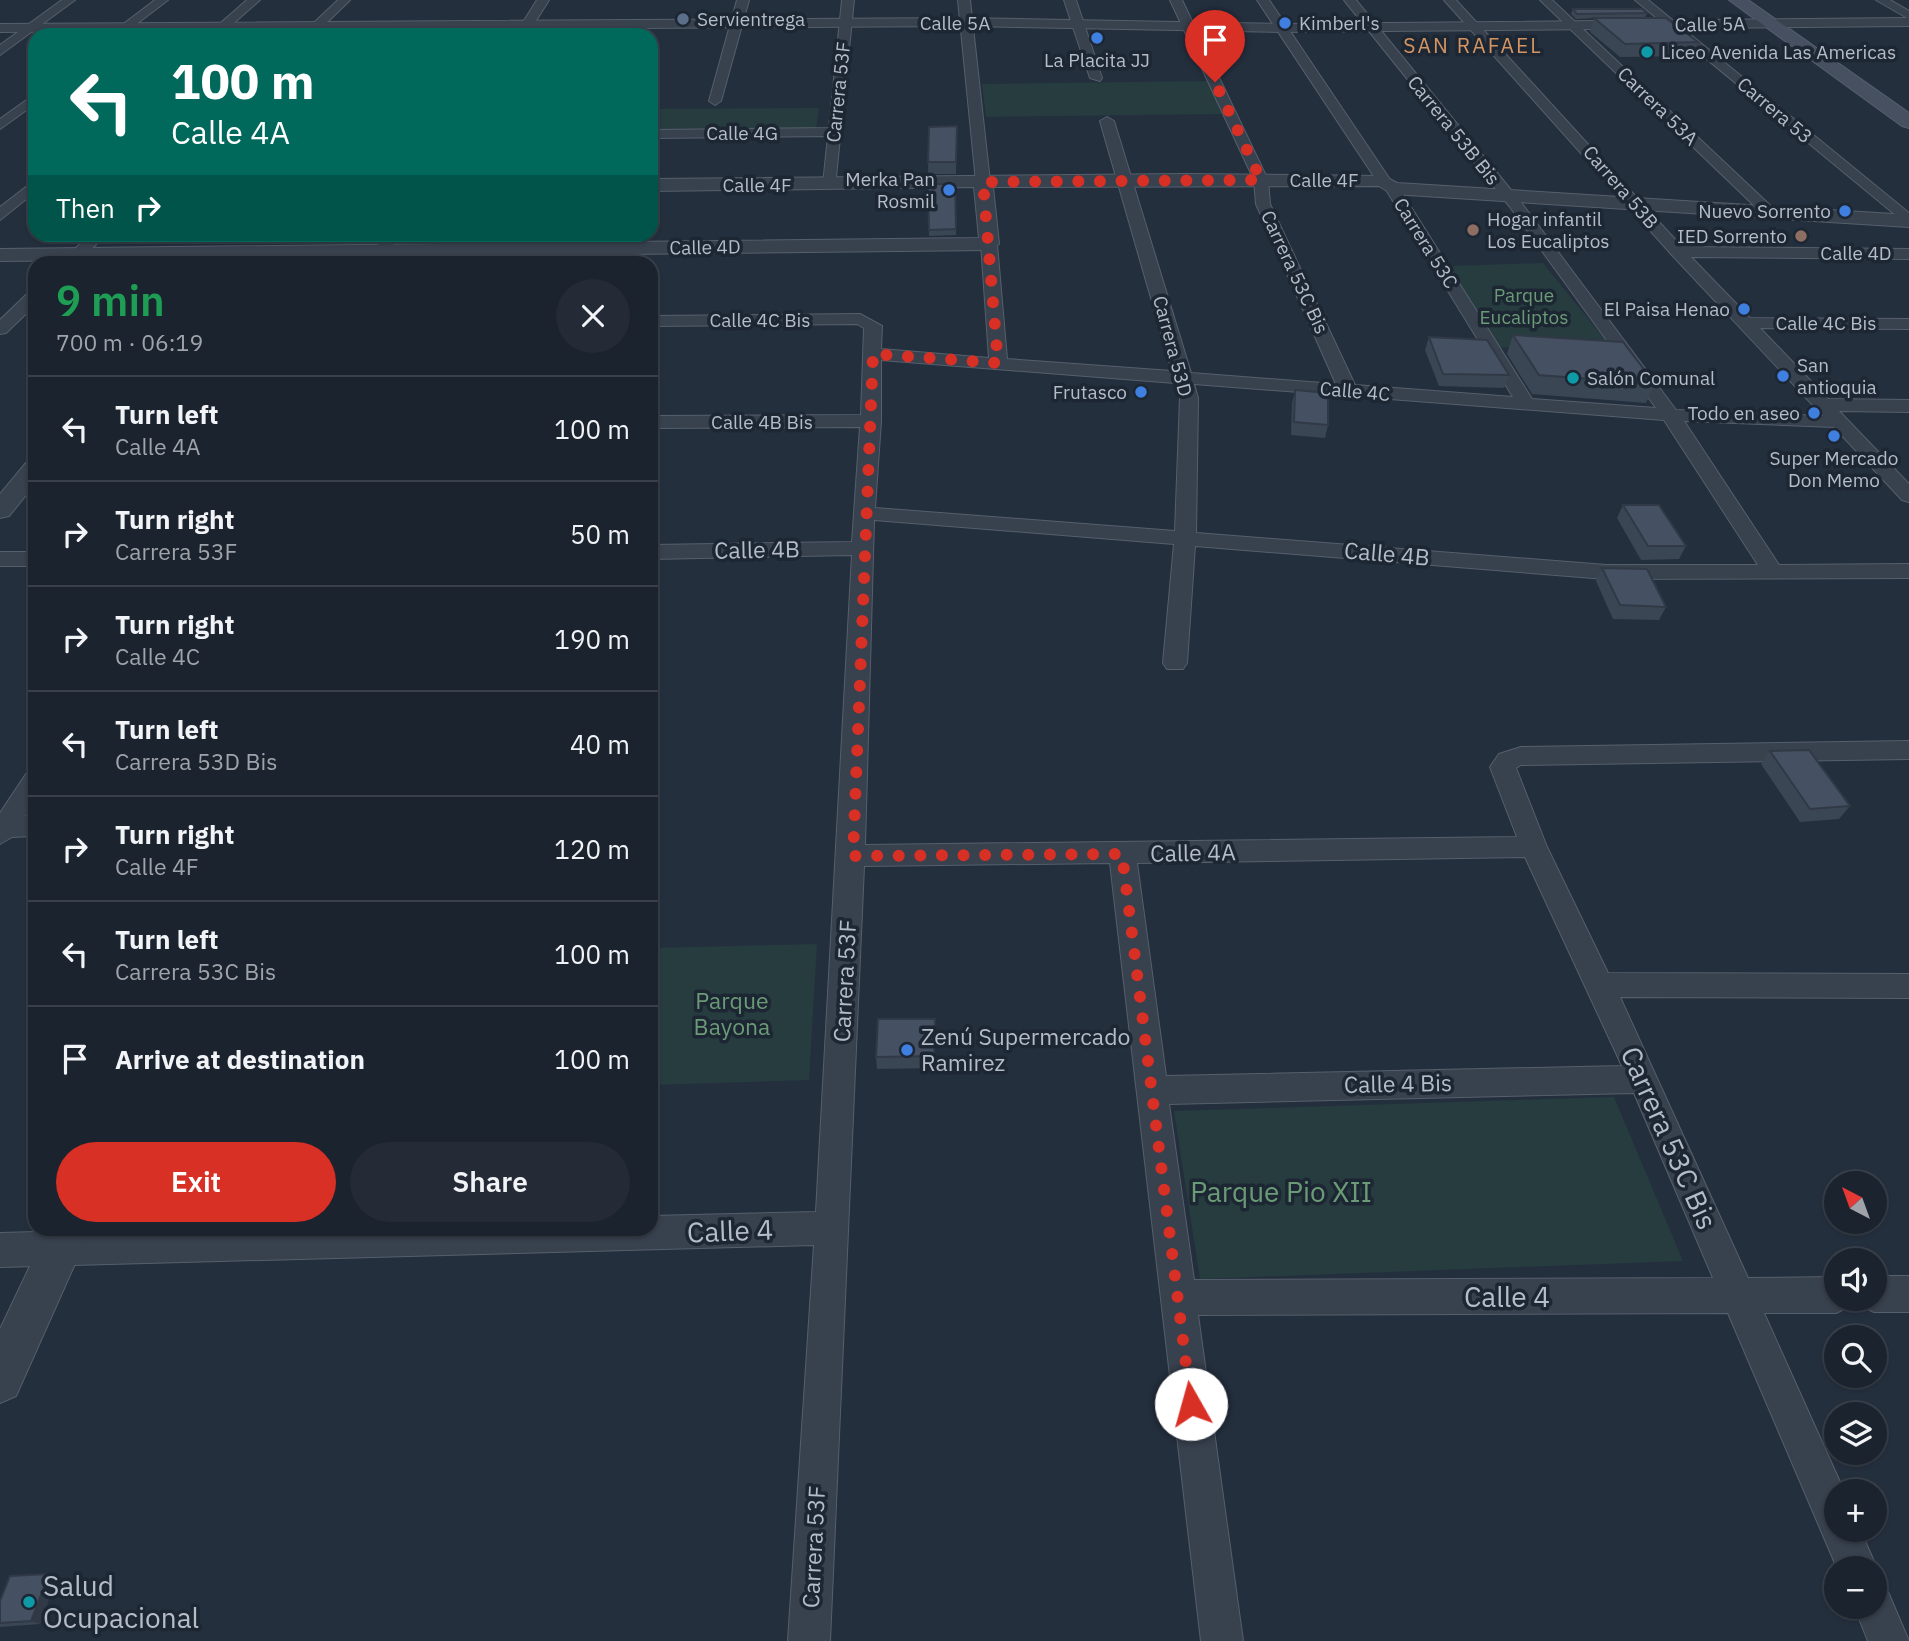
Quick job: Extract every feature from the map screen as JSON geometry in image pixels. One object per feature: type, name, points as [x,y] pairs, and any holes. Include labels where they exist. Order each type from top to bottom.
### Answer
[{"type":"main road","points":[[1737,0],[1909,122]]},
{"type":"main road","points":[[1766,0],[1909,100]]},
{"type":"street","points":[[31,27],[69,0]]},
{"type":"street","points":[[124,28],[162,0]]},
{"type":"street","points":[[221,28],[254,0]]},
{"type":"street","points":[[315,28],[344,0]]},
{"type":"street","points":[[525,28],[543,0]]},
{"type":"street","points":[[715,101],[743,0]]},
{"type":"street","name":"Carrera 53F","points":[[830,184],[848,0]]},
{"type":"street","points":[[964,0],[989,244],[998,363]]},
{"type":"street","points":[[1070,0],[1096,78]]},
{"type":"street","name":"Carrera 53C Bis","points":[[1176,0],[1261,180],[1263,204],[1348,391]]},
{"type":"street","name":"Carrera 53C","points":[[1263,0],[1388,184],[1527,405]]},
{"type":"street","name":"Carrera 53B Bis","points":[[1350,0],[1507,196],[1670,415],[1773,570]]},
{"type":"street","name":"Carrera 53B","points":[[1450,0],[1678,252],[1909,496]]},
{"type":"street","name":"Carrera 53A","points":[[1546,0],[1769,212]]},
{"type":"street","name":"Carrera 53","points":[[1641,0],[1909,220]]},
{"type":"street","points":[[1882,0],[1909,16]]},
{"type":"street","points":[[411,28],[428,9]]},
{"type":"street","name":"Calle 5A","points":[[554,28],[630,23],[845,22],[1190,28],[1909,22]]},
{"type":"street","name":"Calle 5A","points":[[0,28],[53,28]]},
{"type":"street","points":[[0,51],[28,29]]},
{"type":"street","points":[[0,125],[28,103]]},
{"type":"street","name":"Carrera 53D","points":[[1107,121],[1189,398],[1185,537],[1175,663]]},
{"type":"street","points":[[0,125],[24,124]]},
{"type":"street","name":"Calle 4G","points":[[658,134],[834,132]]},
{"type":"street","name":"Calle 4F","points":[[658,185],[1261,180],[1388,184],[1507,196],[1909,220]]},
{"type":"street","points":[[0,215],[28,190]]},
{"type":"street","points":[[77,256],[91,242]]},
{"type":"street","points":[[216,256],[227,242]]},
{"type":"street","name":"Calle 4D","points":[[216,256],[388,242],[525,249],[989,244]]},
{"type":"street","name":"Calle 4D","points":[[1678,252],[1909,254]]},
{"type":"street","name":"Calle 4D","points":[[0,255],[28,256]]},
{"type":"street","points":[[0,329],[28,303]]},
{"type":"street","name":"Calle 4C Bis","points":[[658,321],[869,322]]},
{"type":"street","name":"Carrera 53F","points":[[808,1641],[853,856],[863,548],[872,421],[873,326],[869,322]]},
{"type":"street","name":"Calle 4C Bis","points":[[1744,323],[1909,324]]},
{"type":"street","name":"Calle 4C","points":[[873,354],[1527,405],[1670,415],[1838,422]]},
{"type":"street","points":[[1824,405],[1909,406]]},
{"type":"street","name":"Calle 4B Bis","points":[[658,422],[872,421]]},
{"type":"street","points":[[0,510],[28,476]]},
{"type":"street","name":"Calle 4B","points":[[866,513],[1606,572],[1909,571]]},
{"type":"street","name":"Calle 4B","points":[[658,552],[863,548]]},
{"type":"street","points":[[0,559],[28,559]]},
{"type":"street","name":"Carrera 53C Bis","points":[[1824,1491],[1644,1079],[1534,847],[1503,767],[1508,760],[1521,756],[1909,750]]},
{"type":"street","points":[[2,830],[28,791]]},
{"type":"street","points":[[2,830],[28,827]]},
{"type":"street","name":"Calle 4A","points":[[853,856],[1534,847]]},
{"type":"street","points":[[1122,854],[1222,1641]]},
{"type":"street","points":[[1600,985],[1909,986]]},
{"type":"street","name":"Calle 4 Bis","points":[[1152,1090],[1644,1079]]},
{"type":"street","name":"Calle 4","points":[[658,1230],[831,1228]]},
{"type":"street","name":"Calle 4","points":[[0,1250],[66,1238],[219,1236]]},
{"type":"street","points":[[0,1380],[66,1238]]},
{"type":"street","points":[[1887,1294],[1909,1294]]},
{"type":"street","name":"Calle 4","points":[[1178,1298],[1824,1295]]},
{"type":"street","points":[[1880,1619],[1889,1641]]},
{"type":"green space","points":[[1208,81],[1223,114],[986,117],[982,84]]},
{"type":"green space","points":[[819,108],[816,128],[658,129],[658,109]]},
{"type":"green space","name":"Parque Eucaliptos","points":[[1543,263],[1616,353],[1499,347],[1449,266]]},
{"type":"green space","name":"Parque Bayona","points":[[817,944],[809,1080],[658,1085],[658,948]]},
{"type":"green space","name":"Parque Pio XII","points":[[1614,1097],[1683,1261],[1200,1279],[1174,1111]]},
{"type":"building","points":[[1573,9],[1642,9],[1647,13],[1577,14]]},
{"type":"building","points":[[1594,18],[1666,18],[1698,42],[1625,44]]},
{"type":"building","points":[[957,126],[956,162],[928,162],[929,127]]},
{"type":"building","points":[[928,184],[955,184],[956,229],[929,230]]},
{"type":"building","points":[[1513,335],[1623,342],[1655,384],[1539,375]]},
{"type":"building","points":[[1429,337],[1487,340],[1509,375],[1443,374]]},
{"type":"building","points":[[1295,390],[1328,393],[1328,425],[1294,422]]},
{"type":"building","points":[[1623,505],[1659,505],[1686,546],[1648,546]]},
{"type":"building","points":[[1602,568],[1647,569],[1666,607],[1620,605]]},
{"type":"building","points":[[1809,750],[1850,806],[1810,809],[1770,751]]},
{"type":"building","name":"Zenú Supermercado Ramirez","points":[[878,1019],[935,1019],[934,1056],[876,1057]]},
{"type":"building","name":"Salud Ocupacional","points":[[49,1574],[31,1621],[0,1623],[0,1601],[10,1576]]},
{"type":"place","name":"Servientrega","points":[[683,19]]},
{"type":"place","name":"Kimberl's","points":[[1285,23]]},
{"type":"place","name":"La Placita JJ","points":[[1097,38]]},
{"type":"place","name":"Liceo Avenida Las Americas","points":[[1647,52]]},
{"type":"place","name":"Merka Pan Rosmil","points":[[949,190]]},
{"type":"place","name":"Nuevo Sorrento","points":[[1845,211]]},
{"type":"place","name":"Hogar infantil Los Eucaliptos","points":[[1473,230]]},
{"type":"place","name":"IED Sorrento","points":[[1801,236]]},
{"type":"place","name":"El Paisa Henao","points":[[1744,309]]},
{"type":"place","name":"San antioquia","points":[[1783,376]]},
{"type":"place","name":"Salón Comunal","points":[[1573,378]]},
{"type":"place","name":"Frutasco","points":[[1141,392]]},
{"type":"place","name":"Todo en aseo","points":[[1814,413]]},
{"type":"place","name":"Super Mercado Don Memo","points":[[1834,436]]},
{"type":"place","name":"Zenú Supermercado Ramirez","points":[[907,1050]]},
{"type":"place","name":"Salud Ocupacional","points":[[29,1602]]},
{"type":"district","name":"SAN RAFAEL","points":[[1473,46]]},
{"type":"route","points":[[1191,1404],[1122,854],[853,856],[863,548],[872,421],[873,354],[998,363],[983,182],[1226,178],[1261,180],[1215,82]]}]
